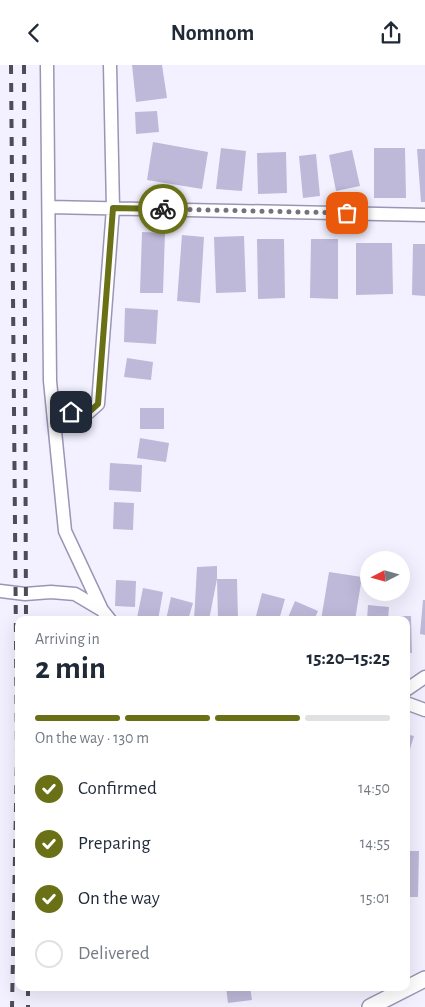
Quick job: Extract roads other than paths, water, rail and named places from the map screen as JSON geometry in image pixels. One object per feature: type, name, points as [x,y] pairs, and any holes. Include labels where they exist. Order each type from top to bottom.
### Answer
[{"type":"street","points":[[47,65],[50,381],[65,531],[106,615]]},
{"type":"street","points":[[53,412],[89,412],[98,404],[113,208],[110,65]]},
{"type":"street","points":[[49,207],[425,215]]},
{"type":"street","points":[[0,591],[25,595],[51,592],[75,595],[106,615]]},
{"type":"street","points":[[410,687],[425,677]]},
{"type":"street","points":[[410,704],[425,710]]},
{"type":"street","points":[[410,987],[425,979]]},
{"type":"street","points":[[370,1007],[401,991]]},
{"type":"railway","points":[[11,65],[16,616]]},
{"type":"railway","points":[[24,65],[26,616]]},
{"type":"railway","points":[[12,1007],[15,856]]},
{"type":"railway","points":[[28,991],[28,1007]]}]
